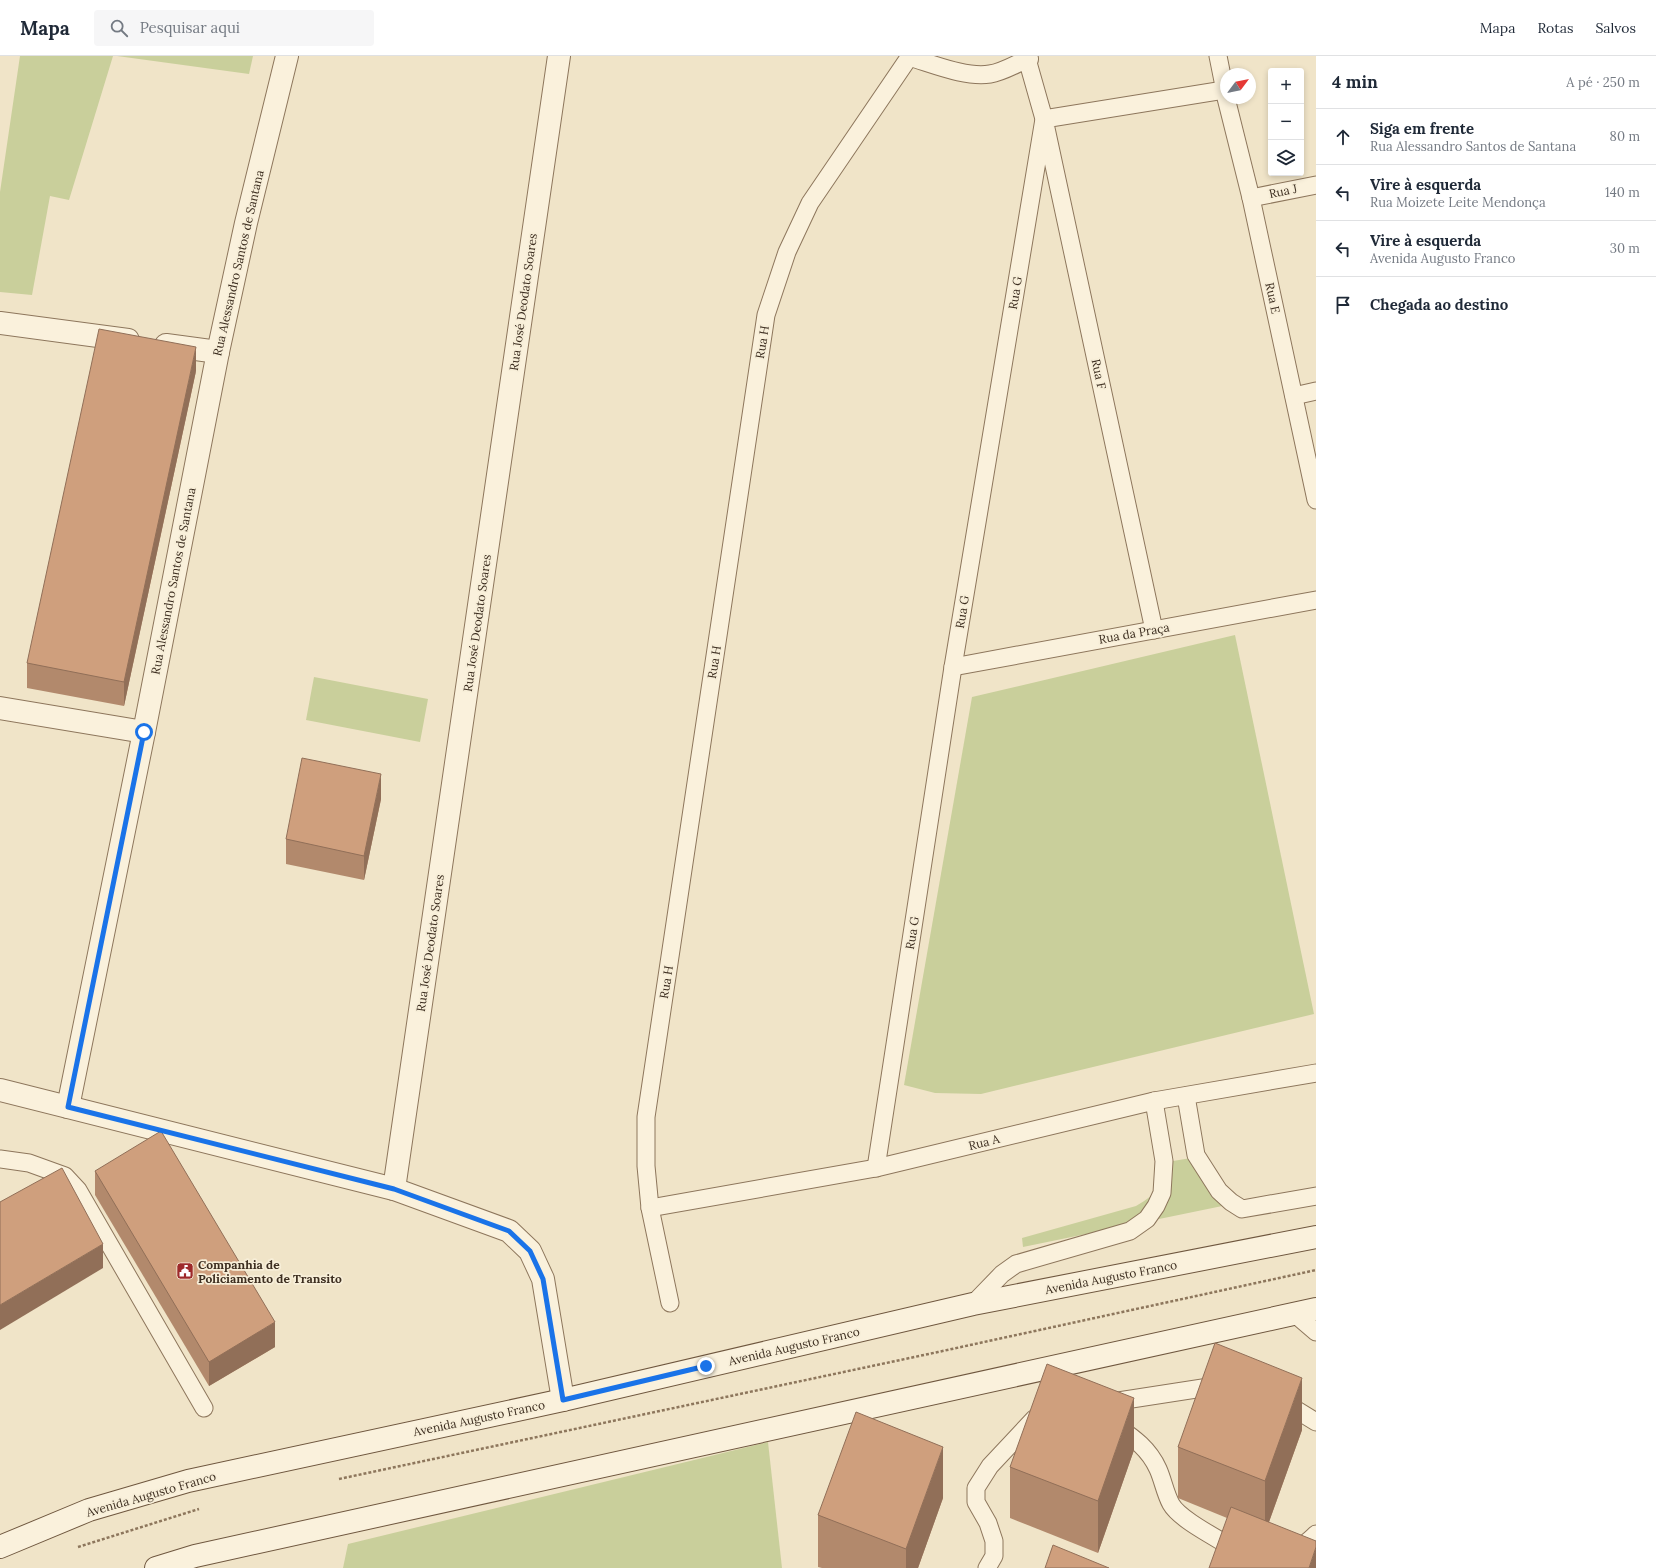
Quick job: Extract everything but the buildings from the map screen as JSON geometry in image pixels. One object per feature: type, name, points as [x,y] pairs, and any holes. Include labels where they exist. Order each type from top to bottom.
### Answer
[{"type":"street","name":"Rua Alessandro Santos de Santana","points":[[68,1107],[144,732],[218,352],[246,223],[287,56]]},
{"type":"street","name":"Rua José Deodato Soares","points":[[394,1189],[559,56]]},
{"type":"street","points":[[0,323],[218,352]]},
{"type":"street","points":[[0,708],[144,732]]},
{"type":"street","points":[[0,1090],[394,1189],[509,1231],[530,1251],[543,1279],[563,1400]]},
{"type":"street","name":"Avenida Augusto Franco","points":[[0,1548],[89,1510],[188,1481],[563,1400],[973,1304],[1316,1237]]},
{"type":"street","points":[[156,1568],[195,1556],[1306,1312]]},
{"type":"lane","points":[[910,56],[966,73],[980,75],[999,72],[1027,58]]},
{"type":"lane","name":"Rua H","points":[[670,1303],[650,1208],[646,1166],[646,1117],[766,315],[787,252],[810,203],[910,56]]},
{"type":"lane","name":"Rua E","points":[[1218,56],[1220,68]]},
{"type":"lane","name":"Rua G","points":[[876,1168],[952,667],[1044,119],[1027,58]]},
{"type":"lane","points":[[1044,119],[1220,96]]},
{"type":"lane","name":"Rua E","points":[[1228,104],[1251,198],[1316,500]]},
{"type":"lane","name":"Rua F","points":[[1044,119],[1154,630]]},
{"type":"lane","name":"Rua J","points":[[1251,198],[1316,185]]},
{"type":"lane","points":[[1294,396],[1316,392]]},
{"type":"lane","name":"Rua da Praça","points":[[952,667],[1316,600]]},
{"type":"lane","name":"Rua A","points":[[650,1208],[876,1168],[1154,1101],[1316,1073]]},
{"type":"lane","points":[[1186,1096],[1196,1155],[1218,1191],[1231,1202],[1242,1208],[1316,1196]]},
{"type":"lane","points":[[973,1304],[1002,1274],[1016,1264],[1130,1231],[1147,1219],[1156,1206],[1162,1193],[1164,1161],[1154,1101]]},
{"type":"lane","points":[[0,1160],[29,1163],[65,1176],[78,1190],[204,1408]]},
{"type":"lane","points":[[1306,1312],[1316,1332]]},
{"type":"lane","points":[[1096,1405],[1238,1384]]},
{"type":"lane","points":[[1266,1392],[1316,1422]]},
{"type":"lane","points":[[987,1568],[994,1556],[994,1541],[988,1524],[976,1502],[976,1488],[990,1466],[1034,1419],[1044,1414],[1056,1411]]},
{"type":"lane","points":[[1106,1418],[1141,1443],[1150,1455],[1158,1470],[1171,1504],[1181,1515],[1236,1550],[1258,1550]]},
{"type":"lane","points":[[1278,1549],[1300,1547],[1309,1542],[1316,1534]]},
{"type":"path","points":[[333,1480],[930,1354],[1316,1270]]},
{"type":"path","points":[[73,1549],[201,1508]]},
{"type":"green space","points":[[20,56],[113,56],[69,200],[50,196],[32,295],[0,292],[0,192]]},
{"type":"green space","points":[[117,56],[253,56],[249,74]]},
{"type":"green space","points":[[1235,635],[1314,1014],[981,1094],[935,1093],[904,1085],[972,697]]},
{"type":"green space","points":[[314,677],[428,699],[420,742],[306,720]]},
{"type":"green space","points":[[1191,1158],[1232,1204],[1023,1247],[1022,1238],[1136,1206],[1154,1193],[1160,1184],[1167,1162]]},
{"type":"green space","points":[[768,1442],[782,1568],[343,1568],[348,1544]]},
{"type":"place","name":"Companhia de Policiamento de Transito","points":[[185,1271]]},
{"type":"route","points":[[144,732],[68,1107],[394,1189],[509,1231],[530,1251],[543,1279],[563,1400],[706,1366]]}]
